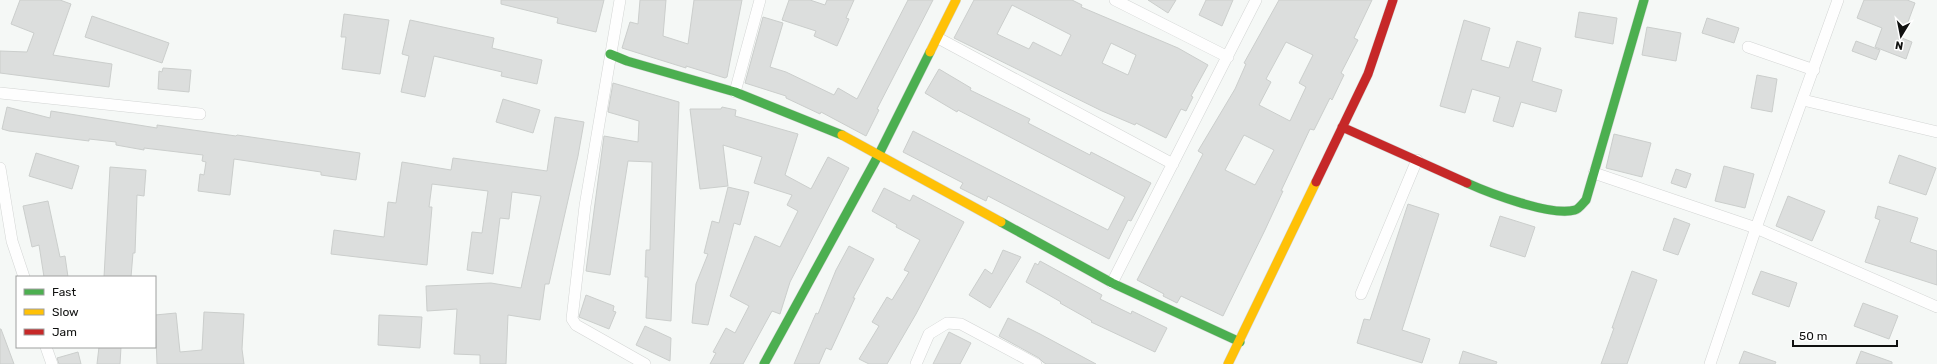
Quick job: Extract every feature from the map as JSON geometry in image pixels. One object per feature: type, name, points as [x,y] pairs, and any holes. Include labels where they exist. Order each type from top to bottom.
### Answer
[{"type":"street","points":[[620,0],[585,206],[572,319],[576,325],[645,364]]},
{"type":"street","points":[[735,92],[760,0]]},
{"type":"street","points":[[764,364],[880,154],[956,0]]},
{"type":"street","points":[[1115,0],[1228,57]]},
{"type":"street","points":[[1112,283],[1256,0]]},
{"type":"street","points":[[1228,364],[1240,342],[1368,74],[1393,0]]},
{"type":"street","points":[[1342,128],[1472,185],[1527,204],[1559,212],[1576,210],[1586,200],[1644,0]]},
{"type":"street","points":[[1710,364],[1756,228],[1838,0]]},
{"type":"street","points":[[938,38],[1173,164]]},
{"type":"street","points":[[1748,47],[1814,70]]},
{"type":"street","points":[[610,54],[627,61],[735,92],[832,131],[880,154],[1112,283],[1240,342]]},
{"type":"street","points":[[0,93],[200,114]]},
{"type":"street","points":[[1803,100],[1937,132]]},
{"type":"street","points":[[1361,294],[1417,160]]},
{"type":"street","points":[[0,168],[12,241],[24,276]]},
{"type":"street","points":[[1594,173],[1756,228],[1937,307]]},
{"type":"street","points":[[916,364],[929,334],[947,323],[961,324],[1036,364]]},
{"type":"street","points":[[46,348],[52,364]]},
{"type":"building","points":[[20,0],[60,0],[71,4],[53,55],[112,64],[109,87],[0,73],[0,51],[27,52],[34,33],[11,24]]},
{"type":"building","points":[[501,0],[604,0],[596,32],[557,23],[558,18],[501,4]]},
{"type":"building","points":[[640,0],[666,0],[663,36],[688,44],[694,0],[742,0],[727,77],[725,78],[686,66],[686,68],[622,48],[630,22],[638,24]]},
{"type":"building","points":[[789,0],[810,0],[825,5],[827,0],[854,0],[846,18],[849,19],[837,46],[814,36],[816,31],[782,20]]},
{"type":"building","points":[[908,0],[933,0],[877,109],[879,110],[866,136],[821,112],[820,114],[786,98],[786,96],[745,83],[763,17],[783,23],[770,67],[786,72],[834,95],[838,88],[857,99]]},
{"type":"building","points":[[974,0],[1072,0],[1082,5],[1081,7],[1178,48],[1208,65],[1191,96],[1193,97],[1186,111],[1181,109],[1166,138],[1136,123],[1135,125],[1102,111],[954,38]],"holes":[[[1012,5],[1071,35],[1061,56],[1033,42],[1029,49],[997,34]],[[1111,43],[1136,55],[1128,75],[1102,63]]]},
{"type":"building","points":[[1148,0],[1176,0],[1168,13]]},
{"type":"building","points":[[1206,0],[1233,0],[1222,26],[1199,15]]},
{"type":"building","points":[[1279,0],[1372,0],[1354,38],[1358,40],[1341,73],[1344,75],[1332,100],[1330,98],[1314,130],[1310,129],[1281,191],[1283,191],[1265,230],[1223,316],[1181,296],[1177,303],[1163,296],[1164,294],[1137,280],[1203,154],[1198,151],[1235,89],[1246,64],[1244,63]],"holes":[[[1286,42],[1313,55],[1299,83],[1306,87],[1290,121],[1259,105],[1271,82],[1266,79]],[[1244,135],[1274,150],[1255,185],[1225,170]]]},
{"type":"building","points":[[1864,0],[1907,0],[1915,3],[1902,38],[1912,42],[1906,59],[1875,47],[1882,28],[1857,18]]},
{"type":"building","points":[[1579,12],[1617,18],[1613,44],[1575,37]]},
{"type":"building","points":[[344,14],[389,20],[380,74],[342,69],[346,37],[341,37]]},
{"type":"building","points":[[92,16],[169,43],[162,63],[85,37]]},
{"type":"building","points":[[1707,18],[1739,28],[1734,43],[1702,33]]},
{"type":"building","points":[[410,20],[494,38],[492,48],[542,60],[537,84],[501,76],[502,72],[434,56],[425,97],[401,92],[409,56],[402,54]]},
{"type":"building","points":[[1464,20],[1490,28],[1481,60],[1509,68],[1517,41],[1541,48],[1532,81],[1562,90],[1556,112],[1521,102],[1513,127],[1493,121],[1500,97],[1472,89],[1465,113],[1440,106]]},
{"type":"building","points":[[1647,27],[1681,33],[1676,61],[1642,55]]},
{"type":"building","points":[[1856,41],[1880,50],[1876,60],[1852,51]]},
{"type":"building","points":[[163,68],[191,70],[189,92],[158,89],[159,71],[162,72]]},
{"type":"building","points":[[939,69],[971,88],[970,90],[1030,119],[1028,123],[1090,155],[1091,152],[1151,183],[1131,221],[1128,220],[1109,259],[988,196],[986,201],[960,188],[963,183],[903,152],[913,131],[1108,230],[1125,197],[958,110],[957,112],[925,93]]},
{"type":"building","points":[[1757,75],[1777,79],[1772,112],[1751,108]]},
{"type":"building","points":[[613,83],[679,102],[671,321],[646,318],[648,277],[645,277],[646,250],[650,250],[652,162],[628,161],[610,275],[586,271],[604,136],[638,142],[639,121],[608,112]]},
{"type":"building","points":[[503,99],[540,110],[533,133],[496,122]]},
{"type":"building","points":[[7,107],[50,118],[51,111],[157,128],[157,125],[360,153],[356,180],[321,175],[321,172],[234,159],[230,195],[198,191],[200,174],[204,175],[206,162],[202,161],[203,155],[144,148],[144,150],[116,145],[116,142],[89,139],[89,141],[9,131],[2,129]]},
{"type":"building","points":[[722,107],[736,110],[735,116],[798,134],[785,175],[811,189],[828,157],[849,168],[790,282],[780,314],[772,311],[743,364],[710,364],[716,353],[713,352],[726,328],[735,333],[749,306],[730,296],[755,236],[780,247],[798,211],[787,205],[792,195],[754,183],[762,157],[723,145],[728,186],[700,189],[690,109],[721,109]]},
{"type":"building","points":[[555,117],[584,122],[578,156],[549,284],[545,284],[540,320],[508,315],[506,364],[480,364],[480,355],[454,354],[457,309],[427,311],[426,286],[491,283],[521,288],[541,196],[512,192],[509,219],[500,218],[493,274],[467,270],[472,232],[482,233],[488,191],[432,184],[429,207],[432,207],[427,265],[331,254],[334,230],[384,237],[388,202],[396,203],[402,162],[451,170],[453,158],[547,171]]},
{"type":"building","points":[[1614,134],[1651,143],[1642,177],[1606,168]]},
{"type":"building","points":[[36,153],[79,166],[72,189],[29,176]]},
{"type":"building","points":[[1899,155],[1936,168],[1926,195],[1889,183]]},
{"type":"building","points":[[1724,166],[1754,174],[1745,208],[1715,201]]},
{"type":"building","points":[[110,167],[146,170],[144,196],[137,195],[135,253],[133,253],[131,276],[104,276]]},
{"type":"building","points":[[1676,169],[1691,174],[1686,188],[1671,183]]},
{"type":"building","points":[[728,187],[749,192],[740,225],[734,223],[708,325],[692,323],[696,284],[708,254],[704,253],[712,221],[719,223]]},
{"type":"building","points":[[884,188],[910,201],[913,195],[964,222],[916,314],[887,364],[869,364],[859,359],[879,326],[872,322],[887,297],[892,300],[909,272],[904,270],[920,240],[896,227],[897,225],[872,211]]},
{"type":"building","points":[[1788,196],[1825,211],[1812,241],[1776,226]]},
{"type":"building","points":[[48,201],[60,257],[65,256],[68,276],[44,276],[39,245],[32,247],[23,206]]},
{"type":"building","points":[[1408,204],[1439,214],[1402,330],[1430,339],[1422,363],[1357,343],[1364,319],[1370,320]]},
{"type":"building","points":[[1878,206],[1918,218],[1910,242],[1937,251],[1937,285],[1865,262],[1880,220],[1875,218]]},
{"type":"building","points":[[1500,216],[1535,227],[1525,257],[1490,246]]},
{"type":"building","points":[[1674,218],[1690,224],[1678,255],[1663,250]]},
{"type":"building","points":[[849,246],[874,259],[853,298],[855,298],[831,350],[826,348],[819,364],[794,364],[816,313],[818,314],[836,270]]},
{"type":"building","points":[[1003,250],[1021,257],[990,308],[969,295],[985,269],[992,274]]},
{"type":"building","points":[[1040,261],[1102,295],[1100,299],[1131,314],[1132,311],[1167,328],[1155,352],[1091,322],[1092,321],[1026,282],[1035,263],[1038,265]]},
{"type":"building","points":[[1632,271],[1657,280],[1627,364],[1601,364],[1614,328],[1612,328]]},
{"type":"building","points":[[1761,271],[1797,283],[1789,307],[1752,294]]},
{"type":"building","points":[[586,295],[614,306],[613,311],[616,312],[609,329],[579,317]]},
{"type":"building","points":[[1863,303],[1898,316],[1889,339],[1854,326]]},
{"type":"building","points":[[204,312],[244,314],[242,349],[244,364],[157,364],[156,315],[176,313],[180,352],[202,350]]},
{"type":"building","points":[[379,315],[422,317],[420,348],[378,345]]},
{"type":"building","points":[[1008,318],[1096,364],[1046,364],[1039,358],[999,336]]},
{"type":"building","points":[[645,326],[671,338],[670,361],[636,345]]},
{"type":"building","points":[[1,329],[14,364],[0,364]]},
{"type":"building","points":[[949,332],[971,343],[960,364],[933,364]]},
{"type":"building","points":[[99,348],[121,348],[120,364],[97,364]]},
{"type":"building","points":[[1463,351],[1497,362],[1496,364],[1459,364]]},
{"type":"building","points":[[1744,351],[1776,362],[1775,364],[1739,364]]},
{"type":"building","points":[[1861,351],[1892,362],[1892,364],[1856,364]]},
{"type":"building","points":[[78,352],[81,364],[59,364],[57,358]]},
{"type":"traffic: fast","points":[[1467,183],[1505,198],[1537,207],[1565,211],[1575,210],[1581,206],[1586,200],[1644,0]]},
{"type":"traffic: fast","points":[[764,364],[879,154],[930,52]]},
{"type":"traffic: fast","points":[[610,54],[627,61],[735,92],[842,135]]},
{"type":"traffic: fast","points":[[1001,222],[1112,283],[1240,342]]},
{"type":"traffic: slow","points":[[930,52],[956,0]]},
{"type":"traffic: slow","points":[[842,135],[1001,222]]},
{"type":"traffic: slow","points":[[1228,364],[1316,182]]},
{"type":"traffic: jam","points":[[1316,182],[1368,74],[1393,0]]},
{"type":"traffic: jam","points":[[1342,127],[1467,183]]}]
